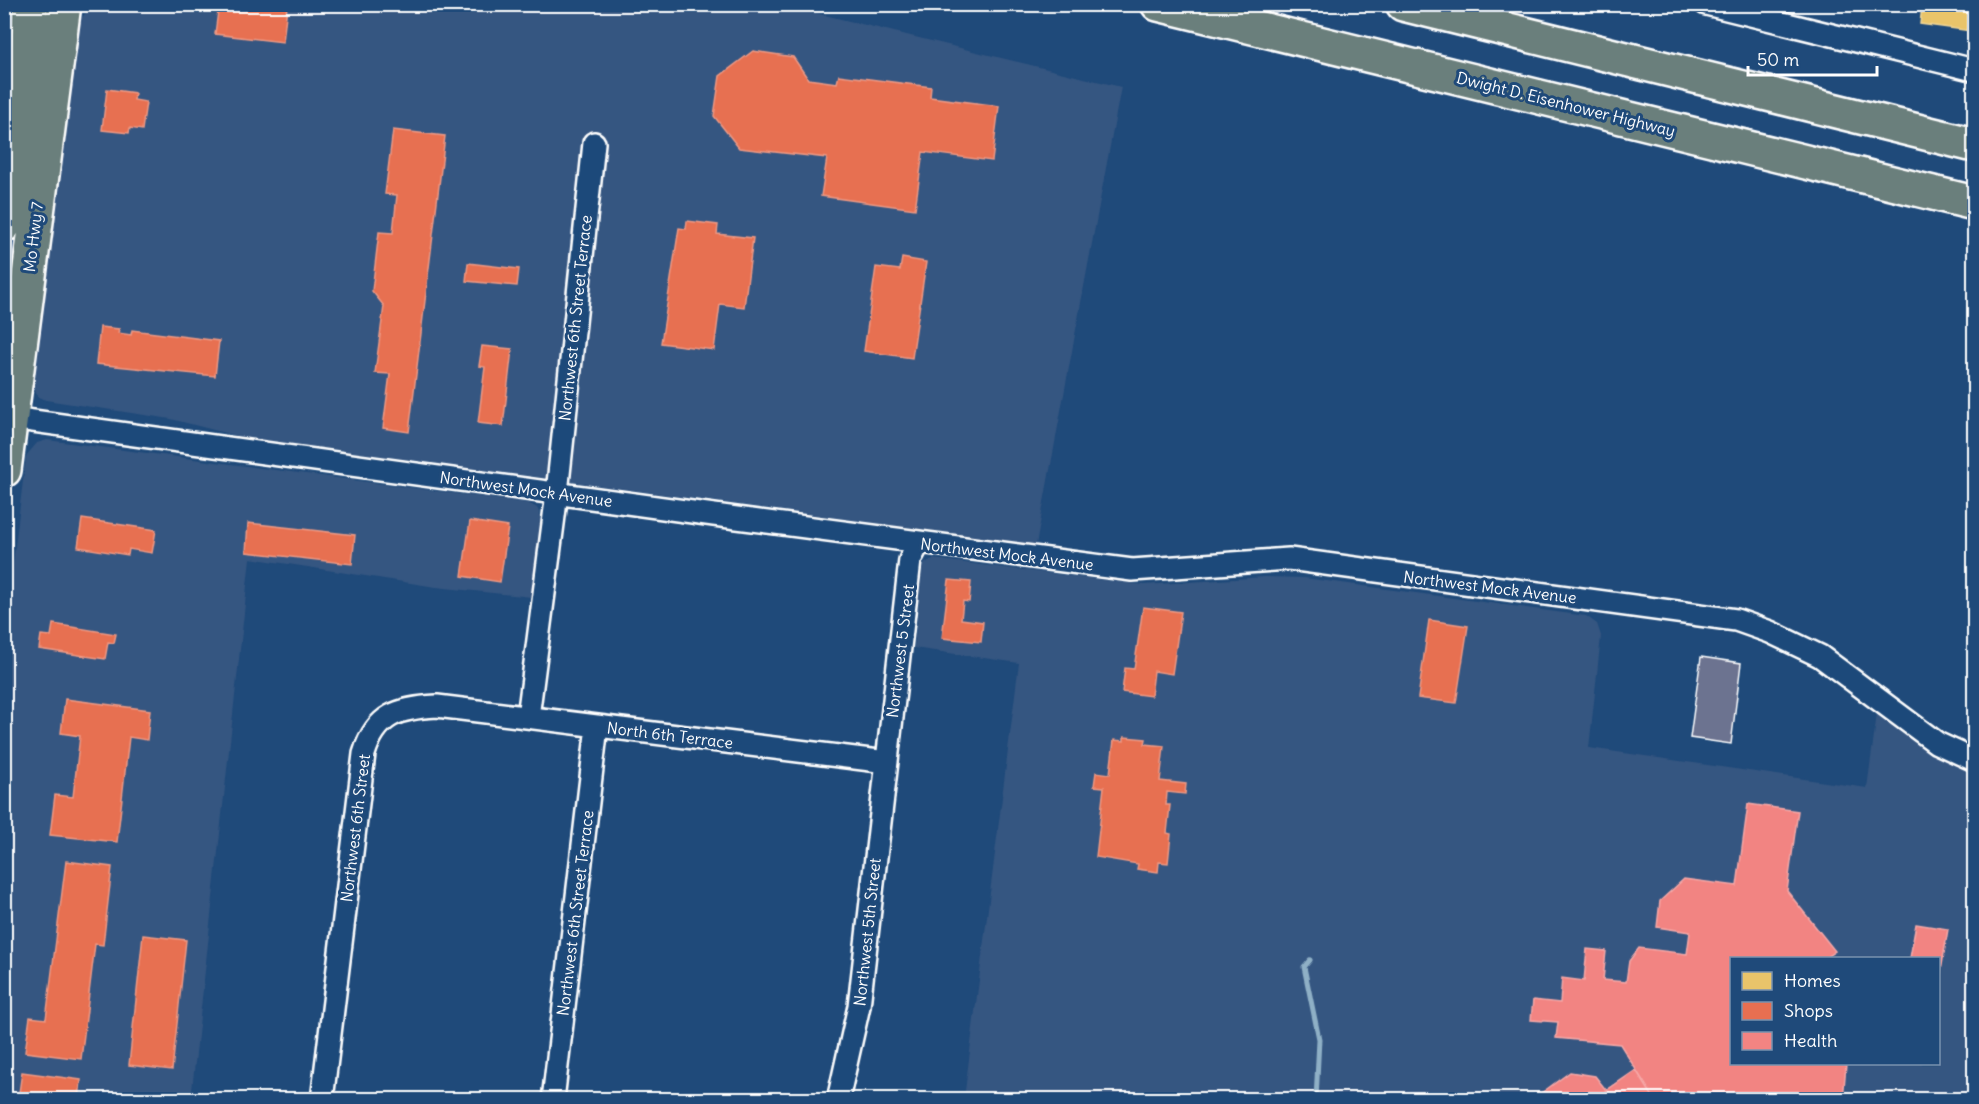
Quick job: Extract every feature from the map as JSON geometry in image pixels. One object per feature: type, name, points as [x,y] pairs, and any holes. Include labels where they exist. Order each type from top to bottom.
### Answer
[{"type":"main road","name":"Mo Hwy 7","points":[[4,225],[28,44],[30,4]]},
{"type":"main road","name":"Mo Hwy 7","points":[[4,470],[8,417],[64,4]]},
{"type":"main road","name":"Dwight D. Eisenhower Highway","points":[[1158,4],[1974,202]]},
{"type":"main road","points":[[1404,4],[1974,145]]},
{"type":"street","points":[[1706,4],[1974,70]]},
{"type":"street","name":"Northwest 6th Street Terrace","points":[[557,493],[594,143]]},
{"type":"street","name":"Northwest Mock Avenue","points":[[8,417],[920,543],[1132,570],[1289,559],[1342,569],[1736,620],[1770,632],[1820,656],[1937,743],[1974,760]]},
{"type":"street","points":[[528,717],[557,493]]},
{"type":"street","name":"Northwest 5 Street","points":[[887,762],[910,560],[920,543]]},
{"type":"street","name":"Northwest 6th Street","points":[[322,1100],[364,754],[369,735],[384,719],[406,707],[437,706],[528,717]]},
{"type":"street","name":"North 6th Terrace","points":[[528,717],[887,762]]},
{"type":"street","name":"Northwest 6th Street Terrace","points":[[553,1100],[597,726]]},
{"type":"street","name":"Northwest 5th Street","points":[[837,1100],[859,1006],[887,762]]},
{"type":"shaded area","points":[[4,5],[12,5],[5,69]]},
{"type":"shaded area","points":[[93,5],[783,5],[1121,87],[1036,545],[241,437],[171,419],[38,397],[33,387],[76,24]]},
{"type":"shaded area","points":[[47,440],[528,503],[537,508],[540,514],[541,526],[532,597],[436,587],[250,558],[191,1099],[5,1100],[5,629],[26,456],[37,443]]},
{"type":"shaded area","points":[[933,559],[1145,585],[1265,577],[1304,578],[1586,616],[1597,624],[1601,636],[1589,748],[1867,788],[1879,699],[1974,760],[1974,1099],[964,1099],[1019,663],[914,648],[924,564]]},
{"type":"building: Homes","points":[[1925,4],[1960,4],[1960,8],[1974,10],[1971,31],[1920,24],[1922,7],[1925,8]]},
{"type":"building: Shops","points":[[219,4],[287,6],[283,42],[215,34]]},
{"type":"building: Shops","points":[[753,51],[793,57],[808,79],[837,83],[839,75],[931,87],[930,97],[999,106],[992,161],[923,152],[915,209],[821,196],[827,158],[739,148],[714,116],[720,76]]},
{"type":"building: Shops","points":[[107,89],[135,93],[134,100],[146,102],[142,130],[130,128],[129,133],[102,130]]},
{"type":"building: Shops","points":[[393,130],[445,136],[409,432],[383,428],[390,374],[375,373],[384,306],[372,291],[379,232],[393,233],[397,195],[385,194]]},
{"type":"building: Shops","points":[[687,221],[718,225],[717,234],[753,238],[744,307],[720,304],[714,350],[661,343],[679,228],[686,229]]},
{"type":"building: Shops","points":[[902,258],[926,262],[912,358],[864,351],[876,267],[900,270]]},
{"type":"building: Shops","points":[[468,263],[519,269],[517,286],[466,281]]},
{"type":"building: Shops","points":[[100,327],[119,329],[118,333],[131,335],[132,330],[219,341],[215,376],[96,364]]},
{"type":"building: Shops","points":[[482,346],[512,349],[503,426],[478,423],[485,367],[479,366]]},
{"type":"building: Shops","points":[[82,519],[156,530],[152,553],[129,549],[128,555],[78,547]]},
{"type":"building: Shops","points":[[470,521],[508,527],[500,582],[462,576]]},
{"type":"building: Shops","points":[[248,523],[355,535],[352,564],[246,552]]},
{"type":"building: Shops","points":[[949,580],[971,582],[969,602],[963,601],[961,619],[983,622],[981,642],[942,638]]},
{"type":"building: Shops","points":[[1143,607],[1181,612],[1172,674],[1154,671],[1151,696],[1122,692],[1125,668],[1134,669]]},
{"type":"building: Shops","points":[[1429,620],[1468,626],[1456,703],[1418,698]]},
{"type":"building: Shops","points":[[53,624],[116,634],[114,643],[108,642],[105,659],[39,649],[41,635],[51,636]]},
{"type":"building: Shops","points":[[65,699],[150,710],[147,740],[129,737],[117,842],[50,835],[55,795],[73,797],[80,736],[61,733]]},
{"type":"building: Shops","points":[[1124,737],[1146,739],[1145,744],[1164,746],[1160,781],[1186,784],[1185,794],[1167,792],[1166,805],[1170,805],[1167,833],[1171,834],[1168,863],[1159,862],[1158,872],[1137,869],[1138,864],[1096,857],[1104,787],[1094,786],[1096,772],[1110,774],[1114,740],[1124,741]]},
{"type":"building: Shops","points":[[66,861],[112,867],[103,945],[95,944],[81,1059],[25,1052],[30,1017],[46,1019]]},
{"type":"building: Shops","points":[[143,935],[186,940],[172,1070],[129,1065]]},
{"type":"building: Shops","points":[[22,1072],[81,1080],[79,1100],[18,1100]]},
{"type":"building: Health","points":[[1748,804],[1798,811],[1787,891],[1835,951],[1826,957],[1730,957],[1730,1065],[1846,1065],[1843,1100],[1655,1100],[1620,1044],[1556,1038],[1558,1022],[1531,1020],[1533,1000],[1560,1003],[1562,978],[1584,981],[1587,949],[1606,951],[1603,980],[1626,982],[1629,961],[1639,948],[1687,954],[1690,932],[1657,927],[1660,901],[1684,879],[1737,886]]},
{"type":"building: Health","points":[[1916,924],[1948,929],[1940,977],[1940,957],[1910,957]]},
{"type":"building: Health","points":[[1636,1070],[1655,1100],[1614,1100],[1607,1090]]},
{"type":"building: Health","points":[[1570,1072],[1595,1076],[1614,1100],[1532,1100]]},
{"type":"building: Other","points":[[1701,657],[1741,663],[1731,744],[1690,738]]},
{"type":"waterway","points":[[1310,960],[1304,967],[1319,1039],[1316,1100]]}]
